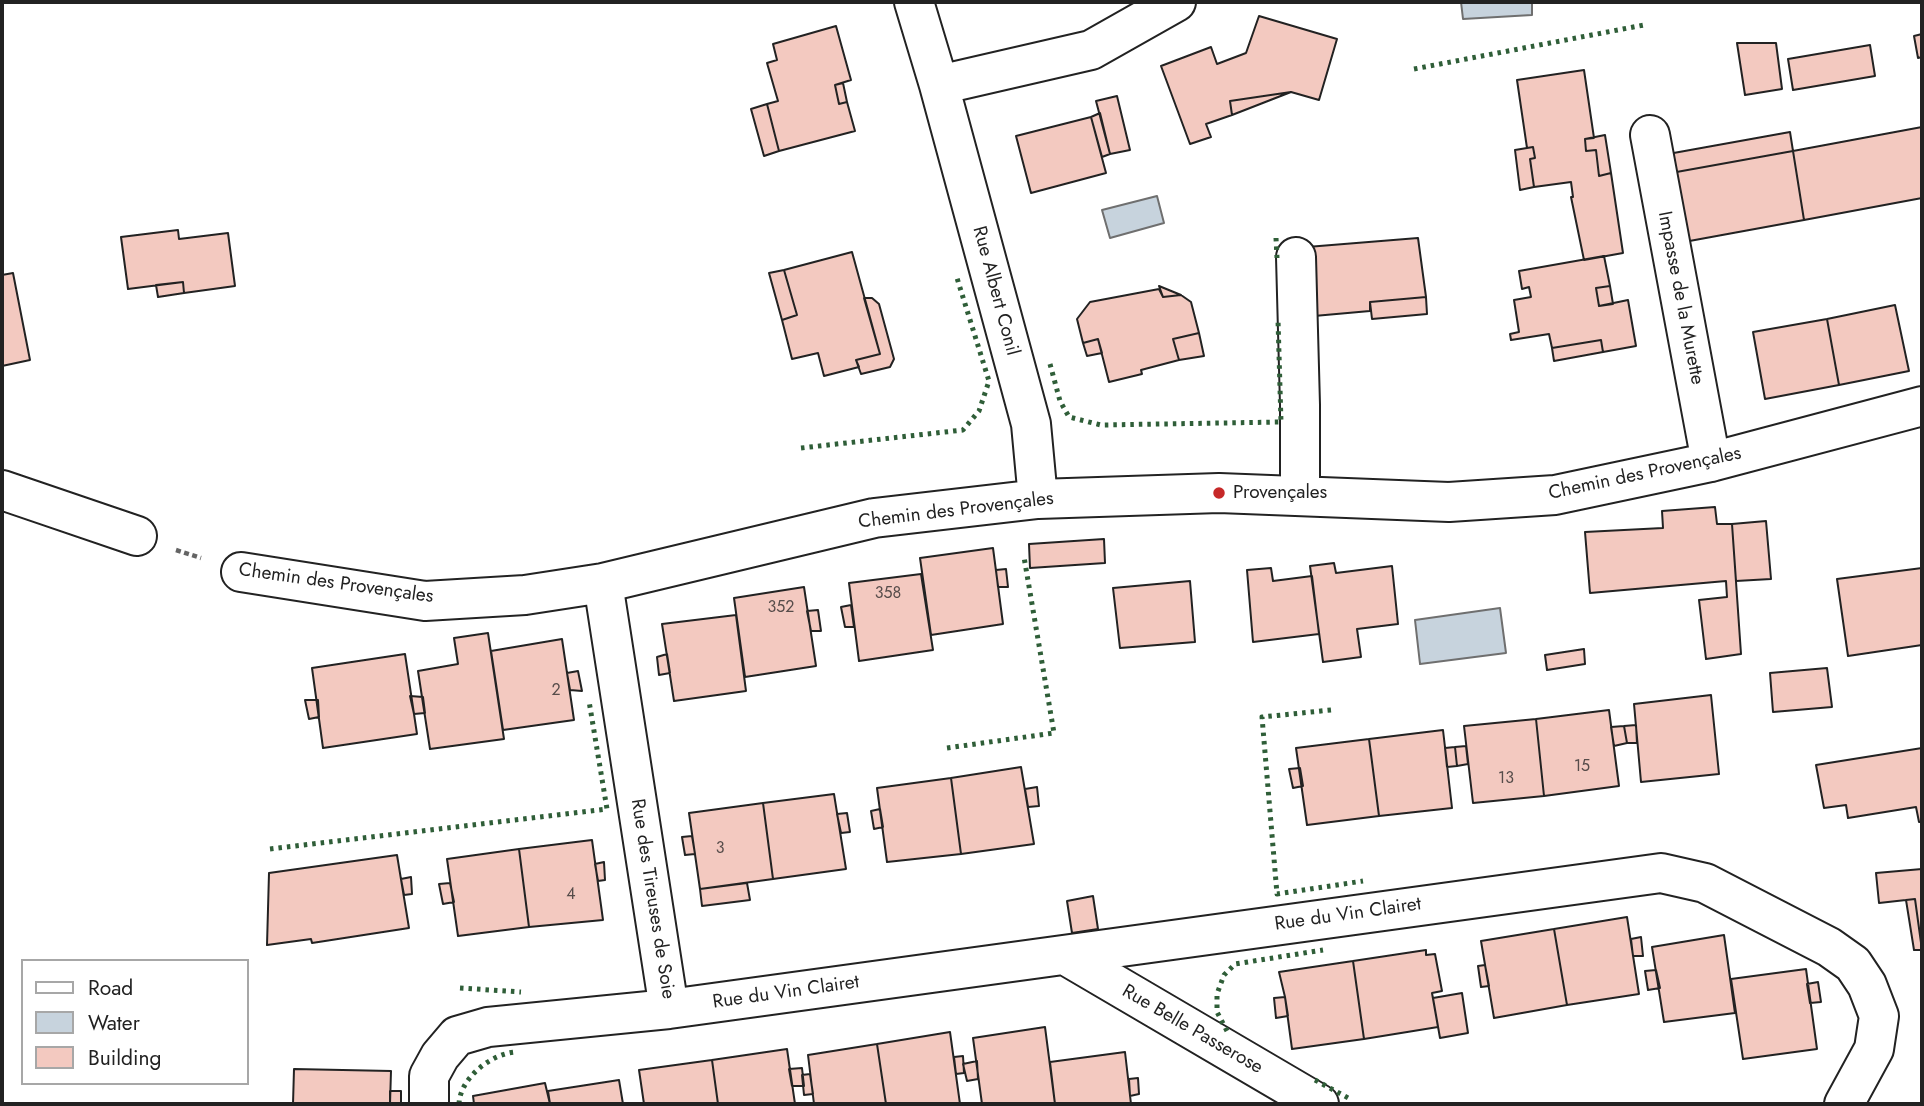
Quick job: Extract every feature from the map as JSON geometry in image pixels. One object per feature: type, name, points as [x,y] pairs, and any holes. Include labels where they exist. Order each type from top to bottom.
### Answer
[{"type":"street","name":"Rue Albert Conil","points":[[914,2],[1031,424],[1038,499]]},
{"type":"street","points":[[939,85],[1091,50],[1176,2]]},
{"type":"street","name":"Impasse de la Murette","points":[[1650,135],[1711,462]]},
{"type":"street","points":[[1296,257],[1300,496]]},
{"type":"street","name":"Chemin des Provençales","points":[[241,572],[425,601],[525,595],[603,583],[874,518],[1038,499],[1219,493],[1449,502],[1555,495],[1711,462],[1922,405]]},
{"type":"street","points":[[2,490],[137,536]]},
{"type":"street","name":"Rue des Tireuses de Soie","points":[[429,1104],[429,1076],[440,1056],[457,1036],[488,1027],[669,1009],[603,583]]},
{"type":"street","name":"Rue du Vin Clairet","points":[[669,1009],[1661,873],[1704,883],[1829,947],[1853,964],[1867,985],[1879,1016],[1874,1049],[1844,1104]]},
{"type":"street","name":"Rue Belle Passerose","points":[[1065,955],[1319,1104]]},
{"type":"path","name":"Chemin des Provençales","points":[[137,536],[241,572]]},
{"type":"water","points":[[1461,2],[1532,2],[1532,15],[1463,19]]},
{"type":"water","points":[[1157,196],[1164,223],[1110,238],[1102,210]]},
{"type":"water","points":[[1500,608],[1506,653],[1420,664],[1415,620]]},
{"type":"building","points":[[1259,16],[1337,39],[1319,100],[1291,92],[1230,101],[1232,115],[1206,124],[1211,137],[1190,144],[1161,66],[1211,47],[1217,64],[1246,53]]},
{"type":"building","points":[[836,26],[851,80],[835,85],[839,104],[847,102],[855,131],[779,151],[767,104],[778,101],[767,63],[777,60],[773,44]]},
{"type":"building","points":[[1922,34],[1922,57],[1918,58],[1914,36]]},
{"type":"building","points":[[1737,43],[1776,43],[1782,89],[1745,95]]},
{"type":"building","points":[[1870,45],[1875,76],[1793,90],[1788,59]]},
{"type":"building","points":[[1584,70],[1594,138],[1585,139],[1586,151],[1596,150],[1599,176],[1611,173],[1623,253],[1584,260],[1571,197],[1571,182],[1534,187],[1530,159],[1535,158],[1533,147],[1527,148],[1517,80]]},
{"type":"building","points":[[843,83],[847,102],[839,104],[835,85]]},
{"type":"building","points":[[1291,92],[1232,115],[1230,101]]},
{"type":"building","points":[[1117,96],[1130,150],[1110,154],[1096,101]]},
{"type":"building","points":[[767,104],[779,151],[764,156],[751,109]]},
{"type":"building","points":[[1100,113],[1110,154],[1102,157],[1091,117]]},
{"type":"building","points":[[1091,117],[1106,173],[1031,193],[1016,136]]},
{"type":"building","points":[[1922,127],[1922,198],[1804,220],[1793,151]]},
{"type":"building","points":[[1790,132],[1793,151],[1671,173],[1668,154]]},
{"type":"building","points":[[1605,135],[1611,173],[1599,176],[1596,150],[1586,151],[1585,139]]},
{"type":"building","points":[[1533,147],[1535,158],[1530,159],[1534,187],[1520,190],[1515,150]]},
{"type":"building","points":[[1793,151],[1804,220],[1684,242],[1671,173]]},
{"type":"building","points":[[178,230],[179,239],[228,233],[235,286],[184,293],[183,282],[128,289],[121,237]]},
{"type":"building","points":[[1418,238],[1426,297],[1370,302],[1370,311],[1314,316],[1307,247]]},
{"type":"building","points":[[852,252],[880,354],[856,360],[859,367],[824,376],[818,353],[792,359],[782,320],[797,315],[784,270]]},
{"type":"building","points":[[1604,256],[1610,286],[1596,288],[1599,306],[1628,300],[1636,346],[1603,352],[1601,340],[1552,348],[1549,334],[1511,340],[1510,334],[1519,332],[1514,300],[1531,297],[1529,287],[1522,289],[1519,271]]},
{"type":"building","points":[[784,270],[797,315],[782,320],[769,273]]},
{"type":"building","points":[[13,273],[30,360],[2,366],[2,275]]},
{"type":"building","points":[[183,282],[184,293],[158,297],[156,285]]},
{"type":"building","points":[[1159,286],[1181,295],[1163,297]]},
{"type":"building","points":[[1610,286],[1613,304],[1599,306],[1596,288]]},
{"type":"building","points":[[1159,289],[1163,297],[1181,295],[1191,302],[1199,333],[1173,339],[1179,360],[1141,370],[1142,374],[1109,382],[1098,339],[1083,343],[1077,319],[1090,302]]},
{"type":"building","points":[[1426,297],[1427,314],[1372,319],[1370,302]]},
{"type":"building","points":[[864,298],[872,298],[879,304],[894,359],[890,367],[861,374],[856,360],[880,354]]},
{"type":"building","points":[[1895,305],[1909,371],[1839,385],[1827,319]]},
{"type":"building","points":[[1827,319],[1839,385],[1765,399],[1753,332]]},
{"type":"building","points":[[1199,333],[1204,356],[1179,360],[1173,339]]},
{"type":"building","points":[[1098,339],[1102,353],[1087,356],[1083,343]]},
{"type":"building","points":[[1601,340],[1603,352],[1554,361],[1552,348]]},
{"type":"building","points":[[1715,507],[1717,524],[1732,524],[1741,654],[1706,659],[1699,600],[1727,597],[1726,581],[1590,593],[1585,532],[1663,528],[1662,511]]},
{"type":"building","points":[[1766,521],[1771,579],[1736,581],[1732,524]]},
{"type":"building","points":[[1104,539],[1105,563],[1030,568],[1029,544]]},
{"type":"building","points":[[993,548],[1003,624],[931,635],[920,558]]},
{"type":"building","points":[[1334,563],[1336,573],[1392,566],[1398,624],[1357,629],[1361,657],[1323,662],[1310,566]]},
{"type":"building","points":[[1271,568],[1273,581],[1312,576],[1319,634],[1253,642],[1247,570]]},
{"type":"building","points":[[1922,568],[1922,645],[1848,656],[1837,579]]},
{"type":"building","points":[[1006,569],[1008,587],[998,587],[996,570]]},
{"type":"building","points":[[921,574],[933,650],[859,661],[849,583]]},
{"type":"building","points":[[1190,581],[1195,642],[1120,648],[1113,588]]},
{"type":"building","points":[[804,587],[816,666],[745,677],[734,598]]},
{"type":"building","points":[[851,605],[854,627],[845,627],[841,607]]},
{"type":"building","points":[[818,610],[821,631],[811,631],[807,611]]},
{"type":"building","points":[[736,615],[746,691],[674,701],[662,624]]},
{"type":"building","points":[[488,633],[504,739],[430,749],[418,671],[458,664],[454,638]]},
{"type":"building","points":[[562,639],[574,720],[503,730],[491,651]]},
{"type":"building","points":[[1584,649],[1585,664],[1547,670],[1545,655]]},
{"type":"building","points":[[405,654],[417,734],[323,748],[312,668]]},
{"type":"building","points":[[667,654],[670,673],[659,675],[657,657]]},
{"type":"building","points":[[1827,668],[1832,707],[1773,712],[1770,673]]},
{"type":"building","points":[[578,671],[582,691],[570,690],[567,673]]},
{"type":"building","points":[[1711,695],[1719,774],[1641,782],[1634,704]]},
{"type":"building","points":[[410,696],[423,697],[425,713],[414,714]]},
{"type":"building","points":[[305,700],[318,700],[319,717],[309,719]]},
{"type":"building","points":[[1609,710],[1619,786],[1544,796],[1536,719]]},
{"type":"building","points":[[1536,719],[1544,796],[1473,803],[1464,726]]},
{"type":"building","points":[[1636,725],[1637,743],[1627,743],[1624,726]]},
{"type":"building","points":[[1624,726],[1627,743],[1614,746],[1611,727]]},
{"type":"building","points":[[1443,730],[1452,808],[1379,816],[1369,739]]},
{"type":"building","points":[[1369,739],[1379,816],[1307,825],[1296,748]]},
{"type":"building","points":[[1466,746],[1468,764],[1457,766],[1455,747]]},
{"type":"building","points":[[1455,747],[1457,766],[1447,767],[1445,748]]},
{"type":"building","points":[[1922,748],[1922,822],[1919,822],[1916,807],[1848,818],[1846,805],[1824,808],[1816,765]]},
{"type":"building","points":[[1021,767],[1034,844],[961,854],[951,778]]},
{"type":"building","points":[[1300,768],[1303,786],[1293,788],[1289,769]]},
{"type":"building","points":[[951,778],[961,854],[887,862],[877,788]]},
{"type":"building","points":[[1037,787],[1039,806],[1028,807],[1025,789]]},
{"type":"building","points":[[834,794],[846,869],[773,879],[763,803]]},
{"type":"building","points":[[763,803],[773,879],[700,889],[689,813]]},
{"type":"building","points":[[880,809],[883,827],[874,829],[871,811]]},
{"type":"building","points":[[847,813],[850,832],[841,833],[837,814]]},
{"type":"building","points":[[692,836],[695,854],[685,855],[682,837]]},
{"type":"building","points":[[592,840],[603,920],[529,927],[519,849]]},
{"type":"building","points":[[519,849],[529,927],[458,936],[447,859]]},
{"type":"building","points":[[397,855],[409,928],[312,943],[311,939],[267,945],[269,873]]},
{"type":"building","points":[[604,862],[605,880],[598,881],[595,864]]},
{"type":"building","points":[[1922,869],[1922,950],[1915,899],[1879,903],[1876,873]]},
{"type":"building","points":[[411,877],[412,894],[404,895],[401,879]]},
{"type":"building","points":[[450,883],[454,902],[443,904],[439,884]]},
{"type":"building","points":[[747,883],[750,900],[702,906],[700,889]]},
{"type":"building","points":[[1093,896],[1098,929],[1072,933],[1067,901]]},
{"type":"building","points":[[1915,899],[1922,950],[1914,950],[1906,900]]},
{"type":"building","points":[[1627,917],[1639,994],[1567,1005],[1554,929]]},
{"type":"building","points":[[1554,929],[1567,1005],[1494,1018],[1481,941]]},
{"type":"building","points":[[1724,935],[1735,1013],[1664,1022],[1652,947]]},
{"type":"building","points":[[1641,937],[1643,956],[1633,956],[1631,939]]},
{"type":"building","points":[[1426,950],[1426,955],[1435,954],[1442,991],[1432,993],[1438,1027],[1364,1039],[1353,961]]},
{"type":"building","points":[[1353,961],[1364,1039],[1292,1049],[1279,972]]},
{"type":"building","points":[[1485,965],[1489,986],[1481,987],[1478,966]]},
{"type":"building","points":[[1806,969],[1817,1049],[1743,1059],[1731,979]]},
{"type":"building","points":[[1656,970],[1660,988],[1648,990],[1645,971]]},
{"type":"building","points":[[1818,982],[1821,1002],[1810,1003],[1807,984]]},
{"type":"building","points":[[1462,993],[1468,1033],[1440,1038],[1433,998]]},
{"type":"building","points":[[1285,997],[1288,1016],[1276,1018],[1274,998]]},
{"type":"building","points":[[1045,1027],[1055,1104],[982,1104],[973,1038]]},
{"type":"building","points":[[950,1032],[960,1104],[886,1104],[877,1044]]},
{"type":"building","points":[[877,1044],[886,1104],[814,1104],[808,1055]]},
{"type":"building","points":[[787,1049],[795,1104],[718,1104],[712,1060]]},
{"type":"building","points":[[1125,1052],[1131,1104],[1055,1104],[1050,1062]]},
{"type":"building","points":[[963,1056],[964,1073],[956,1074],[954,1057]]},
{"type":"building","points":[[712,1060],[718,1104],[644,1104],[639,1070]]},
{"type":"building","points":[[977,1061],[978,1079],[967,1081],[963,1064]]},
{"type":"building","points":[[802,1068],[804,1086],[792,1086],[789,1069]]},
{"type":"building","points":[[294,1069],[391,1071],[390,1104],[293,1104]]},
{"type":"building","points":[[810,1074],[813,1094],[804,1095],[802,1075]]},
{"type":"building","points":[[1138,1078],[1139,1094],[1130,1096],[1129,1079]]},
{"type":"building","points":[[619,1080],[623,1104],[550,1104],[548,1091]]},
{"type":"building","points":[[545,1083],[550,1104],[474,1104],[473,1096]]},
{"type":"building","points":[[390,1091],[401,1091],[401,1104],[390,1104]]},
{"type":"hedge","points":[[1414,69],[1644,25]]},
{"type":"hedge","points":[[1276,238],[1277,258]]},
{"type":"hedge","points":[[801,448],[963,430],[979,411],[989,381],[957,278]]},
{"type":"hedge","points":[[1050,364],[1060,401],[1069,417],[1101,425],[1281,422],[1278,320]]},
{"type":"hedge","points":[[947,748],[1054,733],[1024,557]]},
{"type":"hedge","points":[[270,849],[607,809],[589,701]]},
{"type":"hedge","points":[[1331,710],[1262,717],[1277,894],[1363,881]]},
{"type":"hedge","points":[[1227,1031],[1217,1012],[1217,994],[1224,975],[1235,964],[1323,950]]},
{"type":"hedge","points":[[460,988],[521,992]]},
{"type":"hedge","points":[[459,1104],[465,1085],[478,1069],[496,1057],[515,1052]]},
{"type":"hedge","points":[[1315,1080],[1352,1100]]},
{"type":"place","name":"Provençales","points":[[1219,493]]}]
